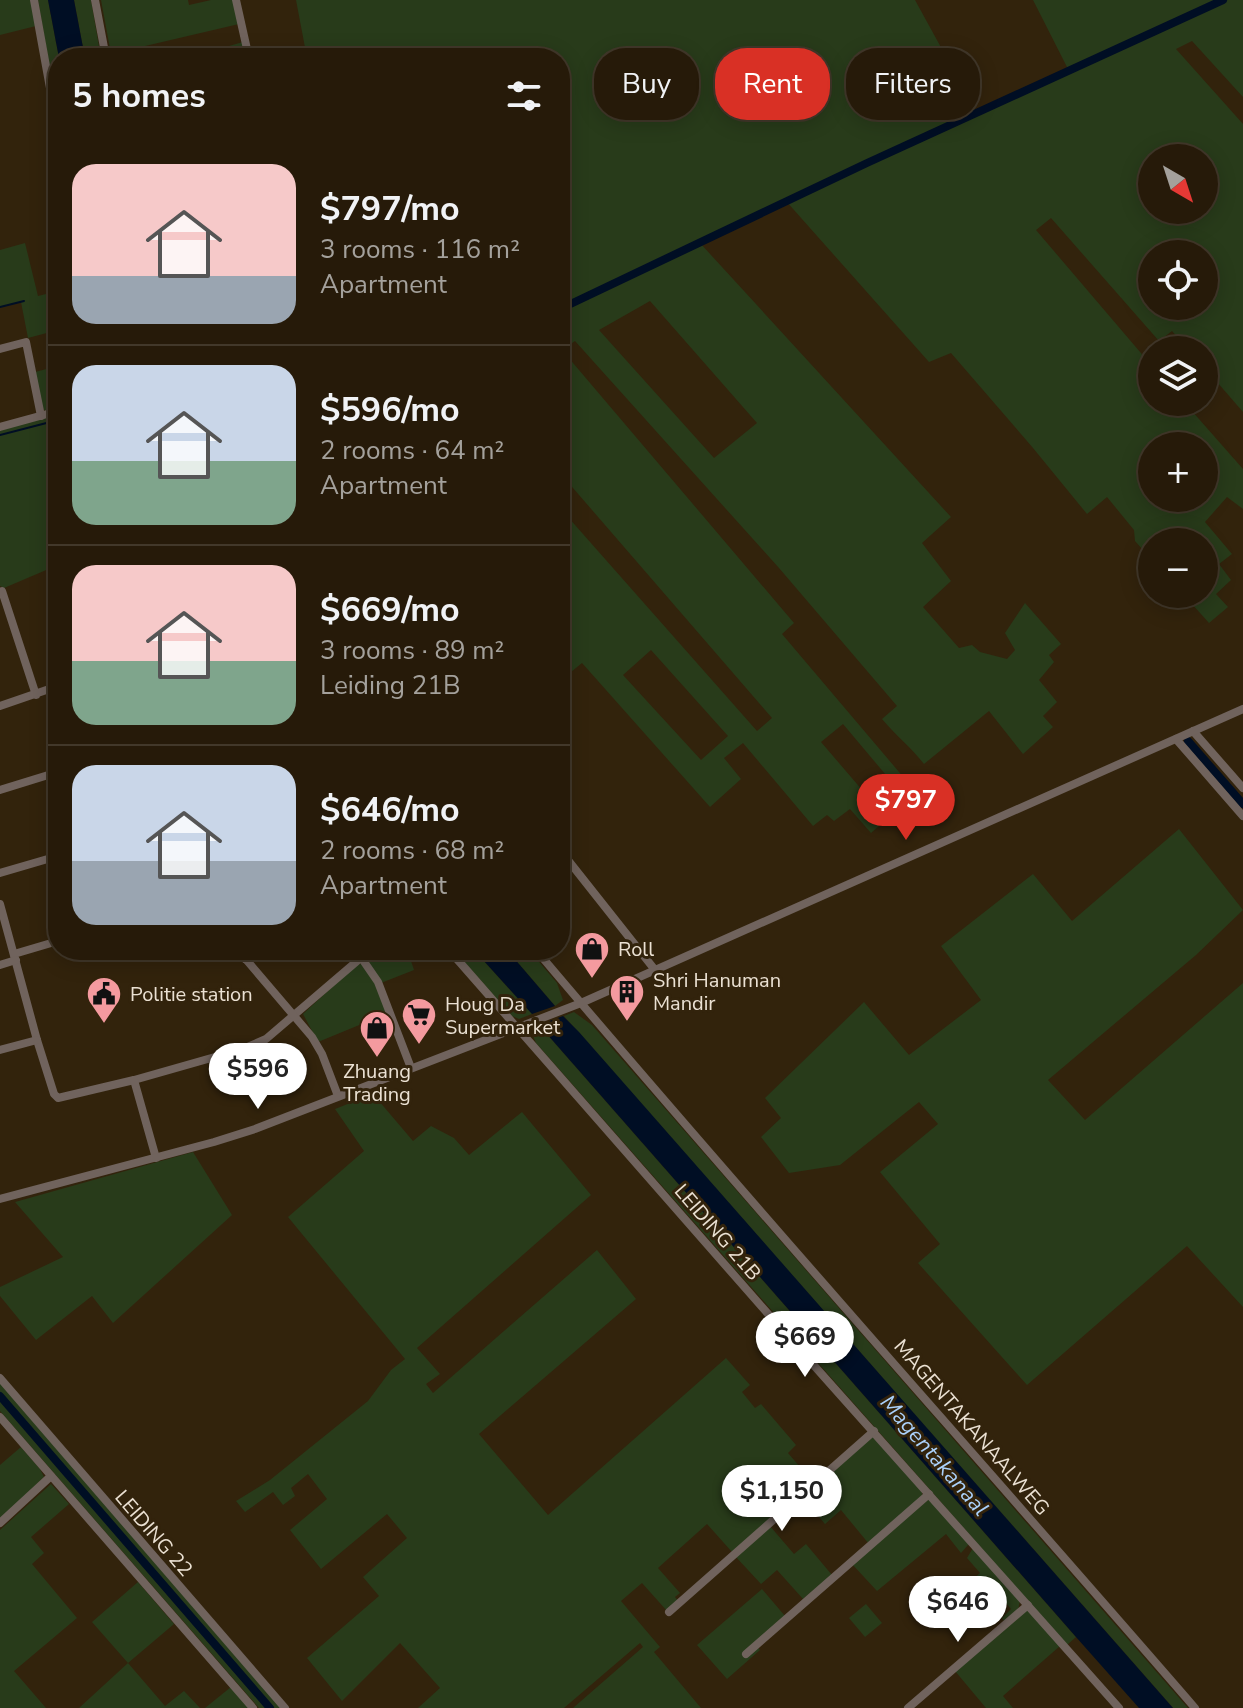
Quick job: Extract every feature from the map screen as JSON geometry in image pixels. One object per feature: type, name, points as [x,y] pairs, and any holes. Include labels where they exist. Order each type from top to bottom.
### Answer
[{"type":"street","points":[[34,0],[48,77]]},
{"type":"street","points":[[95,0],[104,48]]},
{"type":"street","points":[[236,0],[247,48]]},
{"type":"street","points":[[0,349],[26,342],[41,416]]},
{"type":"street","points":[[0,427],[48,414]]},
{"type":"street","points":[[2,591],[36,695]]},
{"type":"street","points":[[0,706],[48,690]]},
{"type":"street","points":[[0,1199],[255,1129],[581,1003],[1243,709]]},
{"type":"street","points":[[1193,731],[1243,788]]},
{"type":"street","points":[[1176,739],[1243,816]]},
{"type":"street","points":[[0,790],[48,775]]},
{"type":"street","points":[[0,873],[48,859]]},
{"type":"street","points":[[570,863],[655,970]]},
{"type":"street","points":[[0,904],[37,1040],[58,1098],[134,1080],[258,1043],[294,1017],[353,960]]},
{"type":"street","points":[[0,965],[48,945]]},
{"type":"street","points":[[246,960],[312,1037],[338,1096]]},
{"type":"street","points":[[363,960],[386,999],[411,1068]]},
{"type":"street","name":"LEIDING 21B","points":[[458,960],[1119,1708]]},
{"type":"street","name":"MAGENTAKANAALWEG","points":[[544,960],[684,1126],[1195,1708]]},
{"type":"street","points":[[0,1050],[37,1040]]},
{"type":"street","points":[[134,1080],[156,1158]]},
{"type":"street","name":"LEIDING 22","points":[[0,1378],[285,1708]]},
{"type":"street","name":"LEIDING 22","points":[[0,1417],[253,1708]]},
{"type":"street","points":[[669,1612],[874,1431]]},
{"type":"street","points":[[0,1523],[51,1476]]},
{"type":"street","points":[[746,1654],[929,1494]]},
{"type":"street","points":[[908,1708],[1028,1605]]},
{"type":"green space","points":[[0,0],[31,0],[36,26],[0,35]]},
{"type":"green space","points":[[38,0],[48,0],[57,48],[48,48],[48,58]]},
{"type":"green space","points":[[74,0],[91,0],[99,48],[83,48]]},
{"type":"green space","points":[[101,0],[188,0],[189,5],[211,0],[233,0],[239,24],[137,48],[110,48]]},
{"type":"green space","points":[[296,0],[915,0],[941,48],[846,48],[846,120],[980,120],[980,112],[1068,69],[1033,0],[1243,0],[1243,97],[1192,41],[1176,49],[1243,124],[1243,412],[1218,383],[1218,336],[1176,336],[1172,331],[1166,336],[1155,336],[1141,320],[1218,320],[1218,240],[1138,240],[1138,317],[1051,218],[1036,230],[1138,350],[1138,416],[1196,416],[1210,432],[1138,432],[1138,512],[1214,512],[1205,522],[1210,528],[1138,528],[1138,544],[1134,530],[1107,497],[1087,514],[951,353],[929,362],[786,201],[700,243],[951,517],[922,543],[951,581],[923,607],[959,648],[972,645],[980,652],[1007,659],[1015,650],[1005,633],[1025,603],[1061,644],[1049,655],[1054,662],[1039,680],[1057,702],[1043,716],[1053,727],[1023,754],[989,711],[924,764],[882,719],[897,706],[779,568],[575,341],[570,344],[570,48],[305,48]],"holes":[[[650,301],[757,423],[714,458],[599,330]]]},
{"type":"green space","points":[[243,42],[244,48],[222,48]]},
{"type":"green space","points":[[25,243],[38,296],[48,294],[48,333],[28,338],[21,302],[0,307],[0,250]]},
{"type":"green space","points":[[570,359],[794,623],[782,634],[905,779],[896,787],[843,724],[821,742],[887,819],[871,833],[850,809],[834,821],[827,815],[813,826],[743,743],[724,758],[741,779],[710,807],[582,663],[570,673],[570,519],[757,731],[772,718],[570,485]],"holes":[[[651,650],[728,736],[701,760],[623,675]]]},
{"type":"green space","points":[[48,369],[48,412],[42,408],[35,372]]},
{"type":"green space","points":[[48,417],[48,569],[4,588],[0,586],[0,430]]},
{"type":"green space","points":[[1218,441],[1243,469],[1243,509],[1227,497],[1218,507]]},
{"type":"green space","points":[[1218,537],[1232,554],[1219,564],[1231,580],[1218,592]]},
{"type":"green space","points":[[1218,596],[1228,607],[1209,623],[1196,608],[1218,608]]},
{"type":"green space","points":[[1179,829],[1243,910],[1196,955],[1048,1080],[1085,1120],[1243,983],[1243,1307],[1187,1246],[1027,1385],[918,1263],[940,1244],[880,1172],[938,1124],[919,1102],[840,1165],[789,1173],[761,1137],[781,1118],[765,1098],[864,1002],[909,1055],[981,1000],[941,946],[1033,874],[1072,921]]},
{"type":"green space","points":[[368,960],[411,960],[414,970],[381,983]]},
{"type":"green space","points":[[463,960],[483,960],[532,1014],[519,1019],[512,1016]]},
{"type":"green space","points":[[516,960],[537,960],[557,983],[563,1000],[555,1006]]},
{"type":"green space","points":[[361,964],[371,973],[392,1027],[374,1034],[369,1021],[318,1042],[303,1014],[356,965]]},
{"type":"green space","points":[[574,1012],[592,1025],[1188,1708],[1173,1708],[564,1016]]},
{"type":"green space","points":[[539,1025],[1076,1637],[1067,1645],[536,1043],[530,1028]]},
{"type":"green space","points":[[373,1094],[413,1141],[431,1126],[454,1138],[469,1155],[522,1112],[591,1195],[417,1348],[440,1374],[426,1384],[433,1393],[597,1250],[636,1299],[479,1434],[548,1515],[726,1358],[750,1385],[742,1392],[755,1408],[761,1404],[796,1445],[788,1453],[813,1482],[732,1552],[707,1524],[658,1568],[680,1593],[675,1597],[678,1601],[667,1611],[642,1583],[621,1601],[660,1647],[654,1652],[701,1708],[573,1708],[643,1647],[640,1643],[564,1708],[418,1708],[440,1688],[400,1643],[342,1701],[307,1658],[379,1596],[363,1577],[407,1538],[387,1514],[321,1569],[290,1530],[327,1499],[308,1474],[291,1488],[295,1496],[283,1505],[273,1492],[245,1512],[236,1501],[270,1480],[368,1401],[391,1370],[405,1359],[288,1217],[364,1151],[335,1109]]},
{"type":"green space","points":[[193,1152],[232,1215],[113,1323],[92,1296],[36,1340],[0,1296],[0,1287],[63,1257],[15,1202]]},
{"type":"green space","points":[[0,1381],[282,1708],[259,1708],[0,1411]]},
{"type":"green space","points":[[872,1436],[922,1491],[922,1496],[869,1544],[841,1510],[825,1524],[802,1497]]},
{"type":"green space","points":[[21,1447],[44,1477],[0,1520],[0,1465]]},
{"type":"green space","points":[[51,1484],[69,1504],[31,1537],[44,1553],[32,1564],[77,1618],[14,1671],[46,1708],[0,1708],[0,1530]]},
{"type":"green space","points":[[929,1499],[968,1541],[968,1545],[961,1553],[946,1534],[877,1591],[852,1564]]},
{"type":"green space","points":[[770,1526],[794,1554],[806,1544],[832,1575],[803,1599],[777,1570],[761,1584],[735,1556]]},
{"type":"green space","points":[[973,1548],[1020,1601],[1018,1610],[1004,1621],[1002,1618],[1011,1609],[996,1591],[964,1619],[949,1601],[980,1573],[967,1558]]},
{"type":"green space","points":[[138,1582],[174,1624],[128,1663],[92,1622]]},
{"type":"green space","points":[[762,1589],[785,1616],[754,1643],[760,1650],[727,1679],[697,1645]]},
{"type":"green space","points":[[866,1604],[882,1623],[865,1637],[849,1618]]},
{"type":"green space","points":[[1027,1610],[1060,1646],[1003,1696],[1013,1708],[986,1708],[955,1671]]},
{"type":"green space","points":[[128,1663],[165,1706],[184,1691],[200,1708],[79,1708]]},
{"type":"green space","points":[[231,1687],[249,1708],[205,1708]]},
{"type":"water","points":[[48,0],[74,0],[83,48],[57,48]]},
{"type":"water","points":[[483,960],[516,960],[555,1006],[532,1014]]},
{"type":"water","name":"Magentakanaal","points":[[563,1016],[1173,1708],[1139,1708],[1076,1637],[539,1025]]},
{"type":"waterway","points":[[570,304],[867,163],[1223,0]]},
{"type":"waterway","points":[[0,307],[24,301]]},
{"type":"waterway","points":[[0,435],[48,423]]},
{"type":"waterway","points":[[1188,741],[1243,804]]},
{"type":"waterway","points":[[0,1396],[270,1708]]},
{"type":"place","name":"Roll","points":[[592,980]]},
{"type":"place","name":"Shri Hanuman Mandir","points":[[627,1023]]},
{"type":"place","name":"Politie station","points":[[104,1025]]},
{"type":"place","name":"Houg Da Supermarket","points":[[419,1046]]},
{"type":"place","name":"Zhuang Trading","points":[[377,1059]]}]
